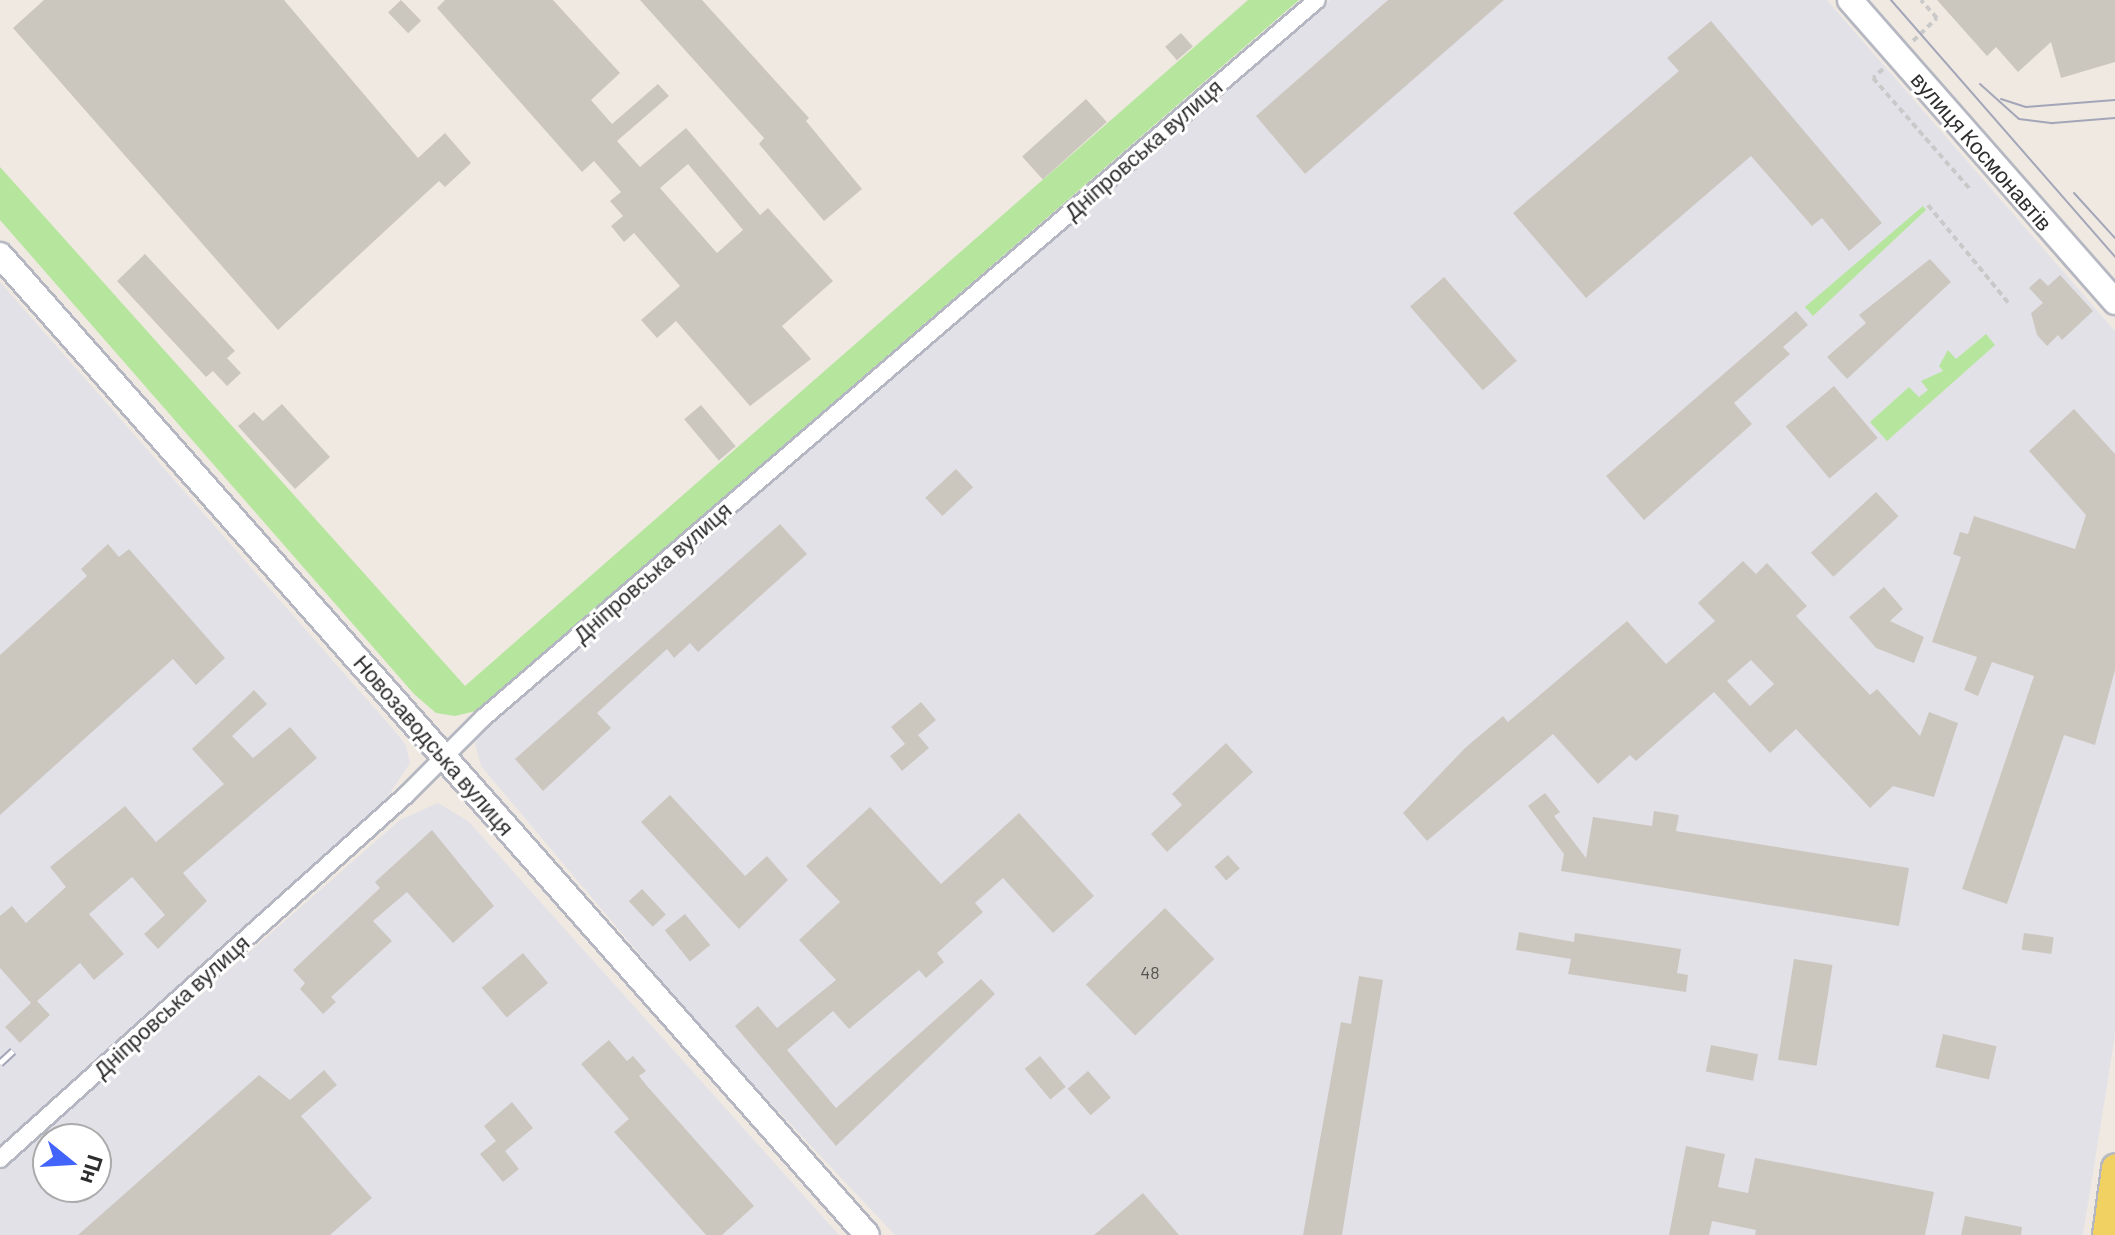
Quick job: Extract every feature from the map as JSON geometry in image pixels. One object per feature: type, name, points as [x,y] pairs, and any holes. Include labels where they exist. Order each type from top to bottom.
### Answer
[{"type":"main road","points":[[2106,1235],[2115,1168]]},
{"type":"street","name":"Дніпровська вулиця","points":[[0,1159],[445,758],[483,718],[1317,0]]},
{"type":"street","name":"вулиця Космонавтів","points":[[1850,0],[2115,302]]},
{"type":"street","name":"Новозаводська вулиця","points":[[0,255],[867,1235]]},
{"type":"path","points":[[1928,205],[2010,305]]},
{"type":"shaded area","points":[[1330,0],[1827,0],[2115,331],[2115,1035],[2083,1235],[895,1235],[715,1044],[481,766],[475,743],[480,733]]},
{"type":"shaded area","points":[[0,282],[393,729],[406,745],[410,763],[386,799],[0,1146]]},
{"type":"shaded area","points":[[438,803],[468,821],[839,1235],[0,1235],[0,1171],[32,1143],[32,1203],[112,1203],[112,1123],[55,1123],[400,820]]},
{"type":"green space","points":[[1248,0],[1299,0],[476,711],[455,716],[436,713],[414,694],[0,220],[0,167],[465,686]]},
{"type":"green space","points":[[1923,206],[1926,210],[1813,316],[1805,307]]},
{"type":"green space","points":[[1986,334],[1995,345],[1887,441],[1870,422],[1909,387],[1919,397],[1928,390],[1921,381],[1943,371],[1939,366],[1948,350],[1956,359]]},
{"type":"building","points":[[44,0],[284,0],[418,158],[445,133],[471,163],[445,187],[439,181],[278,330],[13,28]]},
{"type":"building","points":[[401,0],[421,21],[408,33],[388,13]]},
{"type":"building","points":[[445,0],[553,0],[620,73],[591,100],[612,124],[658,84],[669,96],[617,141],[640,167],[686,128],[760,215],[768,208],[833,281],[782,326],[811,359],[750,406],[676,321],[657,338],[641,320],[680,286],[634,233],[624,242],[611,226],[623,216],[610,201],[621,192],[594,161],[582,172],[437,8]],"holes":[[[688,164],[743,230],[717,253],[660,188]]]},
{"type":"building","points":[[640,0],[702,0],[809,118],[806,121],[862,189],[824,221],[759,144],[764,138]]},
{"type":"building","points":[[1388,0],[1504,0],[1305,174],[1256,116]]},
{"type":"building","points":[[1937,0],[2115,0],[2115,62],[2061,78],[2051,42],[2018,72],[1996,47],[1987,56]]},
{"type":"building","points":[[1711,21],[1882,223],[1849,251],[1822,218],[1812,226],[1751,156],[1586,298],[1513,213],[1679,71],[1667,58]]},
{"type":"building","points":[[1181,33],[1193,47],[1177,60],[1165,47]]},
{"type":"building","points":[[1086,99],[1107,122],[1043,180],[1022,157]]},
{"type":"building","points":[[145,254],[235,351],[227,358],[241,373],[227,386],[213,371],[206,377],[117,281]]},
{"type":"building","points":[[1930,259],[1951,282],[1847,379],[1827,357],[1866,323],[1859,315]]},
{"type":"building","points":[[2060,275],[2093,311],[2062,340],[2058,335],[2047,346],[2037,335],[2031,313],[2043,303],[2029,288],[2040,278],[2048,286]]},
{"type":"building","points":[[1444,277],[1517,361],[1483,390],[1410,307]]},
{"type":"building","points":[[1796,311],[1808,325],[1783,347],[1790,354],[1734,403],[1752,424],[1644,520],[1606,476]]},
{"type":"building","points":[[1834,386],[1878,438],[1829,479],[1786,426]]},
{"type":"building","points":[[282,404],[330,457],[295,489],[238,426],[254,412],[263,421]]},
{"type":"building","points":[[701,405],[736,446],[719,461],[684,419]]},
{"type":"building","points":[[2074,409],[2115,454],[2115,670],[2095,745],[2064,735],[2007,904],[1962,889],[2034,676],[1992,662],[1978,696],[1964,690],[1977,657],[1932,642],[1961,557],[1953,554],[1960,532],[1968,534],[1974,516],[2075,549],[2086,515],[2029,451]]},
{"type":"building","points":[[956,469],[973,487],[942,516],[925,498]]},
{"type":"building","points":[[1876,492],[1899,516],[1833,577],[1811,553]]},
{"type":"building","points":[[780,524],[807,554],[698,652],[690,643],[674,658],[667,649],[597,713],[611,728],[543,791],[515,759]]},
{"type":"building","points":[[108,544],[119,557],[129,549],[225,658],[196,685],[173,659],[0,815],[0,655],[87,576],[81,569]]},
{"type":"building","points":[[1743,561],[1756,574],[1767,563],[1807,606],[1796,616],[1870,695],[1877,689],[1920,736],[1929,712],[1958,723],[1934,797],[1893,786],[1870,808],[1796,729],[1770,753],[1714,692],[1636,761],[1630,755],[1598,784],[1553,734],[1427,841],[1403,813],[1465,748],[1503,716],[1508,722],[1627,621],[1666,664],[1715,621],[1698,603]],"holes":[[[1751,660],[1774,684],[1750,706],[1727,681]]]},
{"type":"building","points":[[1884,587],[1903,609],[1890,621],[1924,637],[1914,663],[1876,648],[1849,617]]},
{"type":"building","points":[[254,690],[267,704],[232,736],[253,758],[290,727],[317,758],[183,873],[207,901],[158,949],[144,934],[165,915],[132,877],[89,914],[124,954],[94,980],[80,963],[37,1001],[50,1015],[20,1043],[5,1027],[31,1003],[0,968],[0,916],[12,906],[26,923],[66,887],[50,867],[125,806],[156,842],[224,784],[192,749]]},
{"type":"building","points":[[921,702],[936,720],[918,735],[929,748],[902,771],[890,756],[905,744],[891,727]]},
{"type":"building","points":[[1226,743],[1253,772],[1167,852],[1151,834],[1182,805],[1172,794]]},
{"type":"building","points":[[1545,793],[1560,812],[1554,816],[1586,858],[1593,817],[1652,826],[1654,811],[1679,815],[1676,831],[1909,868],[1899,926],[1561,871],[1564,854],[1528,806]]},
{"type":"building","points":[[670,795],[745,876],[767,856],[788,880],[739,929],[641,822]]},
{"type":"building","points":[[870,807],[941,884],[1019,813],[1094,896],[1053,933],[1003,878],[975,903],[983,912],[937,953],[944,962],[926,978],[919,970],[849,1029],[833,1011],[787,1050],[836,1108],[981,979],[995,994],[836,1146],[735,1026],[758,1006],[777,1028],[836,980],[799,940],[840,902],[806,866]]},
{"type":"building","points":[[432,830],[494,906],[453,943],[407,892],[373,921],[392,941],[331,997],[336,1002],[323,1014],[300,989],[305,983],[293,970],[380,888],[375,882]]},
{"type":"building","points":[[1228,855],[1240,869],[1226,880],[1214,867]]},
{"type":"building","points":[[642,889],[666,915],[653,927],[629,901]]},
{"type":"building","points":[[1165,908],[1214,959],[1135,1035],[1086,984]]},
{"type":"building","points":[[685,914],[710,945],[690,961],[665,930]]},
{"type":"building","points":[[1519,932],[1574,942],[1575,933],[1681,949],[1677,973],[1688,975],[1686,992],[1568,974],[1571,959],[1516,950]]},
{"type":"building","points":[[2024,933],[2054,937],[2051,954],[2022,950]]},
{"type":"building","points":[[523,953],[548,983],[507,1018],[482,988]]},
{"type":"building","points":[[1794,959],[1833,965],[1817,1066],[1778,1060]]},
{"type":"building","points":[[1359,976],[1383,980],[1342,1235],[1303,1235],[1341,1022],[1351,1024]]},
{"type":"building","points":[[1943,1034],[1997,1046],[1989,1080],[1935,1067]]},
{"type":"building","points":[[609,1040],[627,1061],[633,1056],[646,1071],[639,1076],[647,1086],[754,1206],[722,1235],[706,1235],[614,1132],[629,1119],[581,1064]]},
{"type":"building","points":[[1711,1045],[1758,1054],[1753,1081],[1706,1072]]},
{"type":"building","points":[[1040,1056],[1066,1087],[1050,1099],[1025,1069]]},
{"type":"building","points":[[324,1070],[337,1085],[301,1116],[372,1198],[330,1235],[78,1235],[259,1075],[290,1100]]},
{"type":"building","points":[[1088,1071],[1111,1097],[1091,1115],[1068,1089]]},
{"type":"building","points":[[512,1102],[533,1128],[505,1151],[519,1169],[503,1182],[480,1154],[496,1141],[484,1126]]},
{"type":"building","points":[[1686,1146],[1725,1154],[1718,1187],[1748,1193],[1755,1158],[1934,1192],[1925,1235],[1755,1235],[1756,1230],[1712,1221],[1709,1235],[1669,1235]]},
{"type":"building","points":[[1143,1193],[1179,1235],[1094,1235]]},
{"type":"building","points":[[1965,1216],[2022,1227],[2021,1235],[1961,1235]]},
{"type":"tram line","points":[[1891,0],[2115,257]]},
{"type":"tram line","points":[[1980,84],[2019,119],[2053,123],[2115,118]]},
{"type":"tram line","points":[[2001,99],[2026,107],[2115,100]]},
{"type":"tram line","points":[[2074,193],[2115,238]]},
{"type":"railway","points":[[0,1063],[13,1051]]}]
